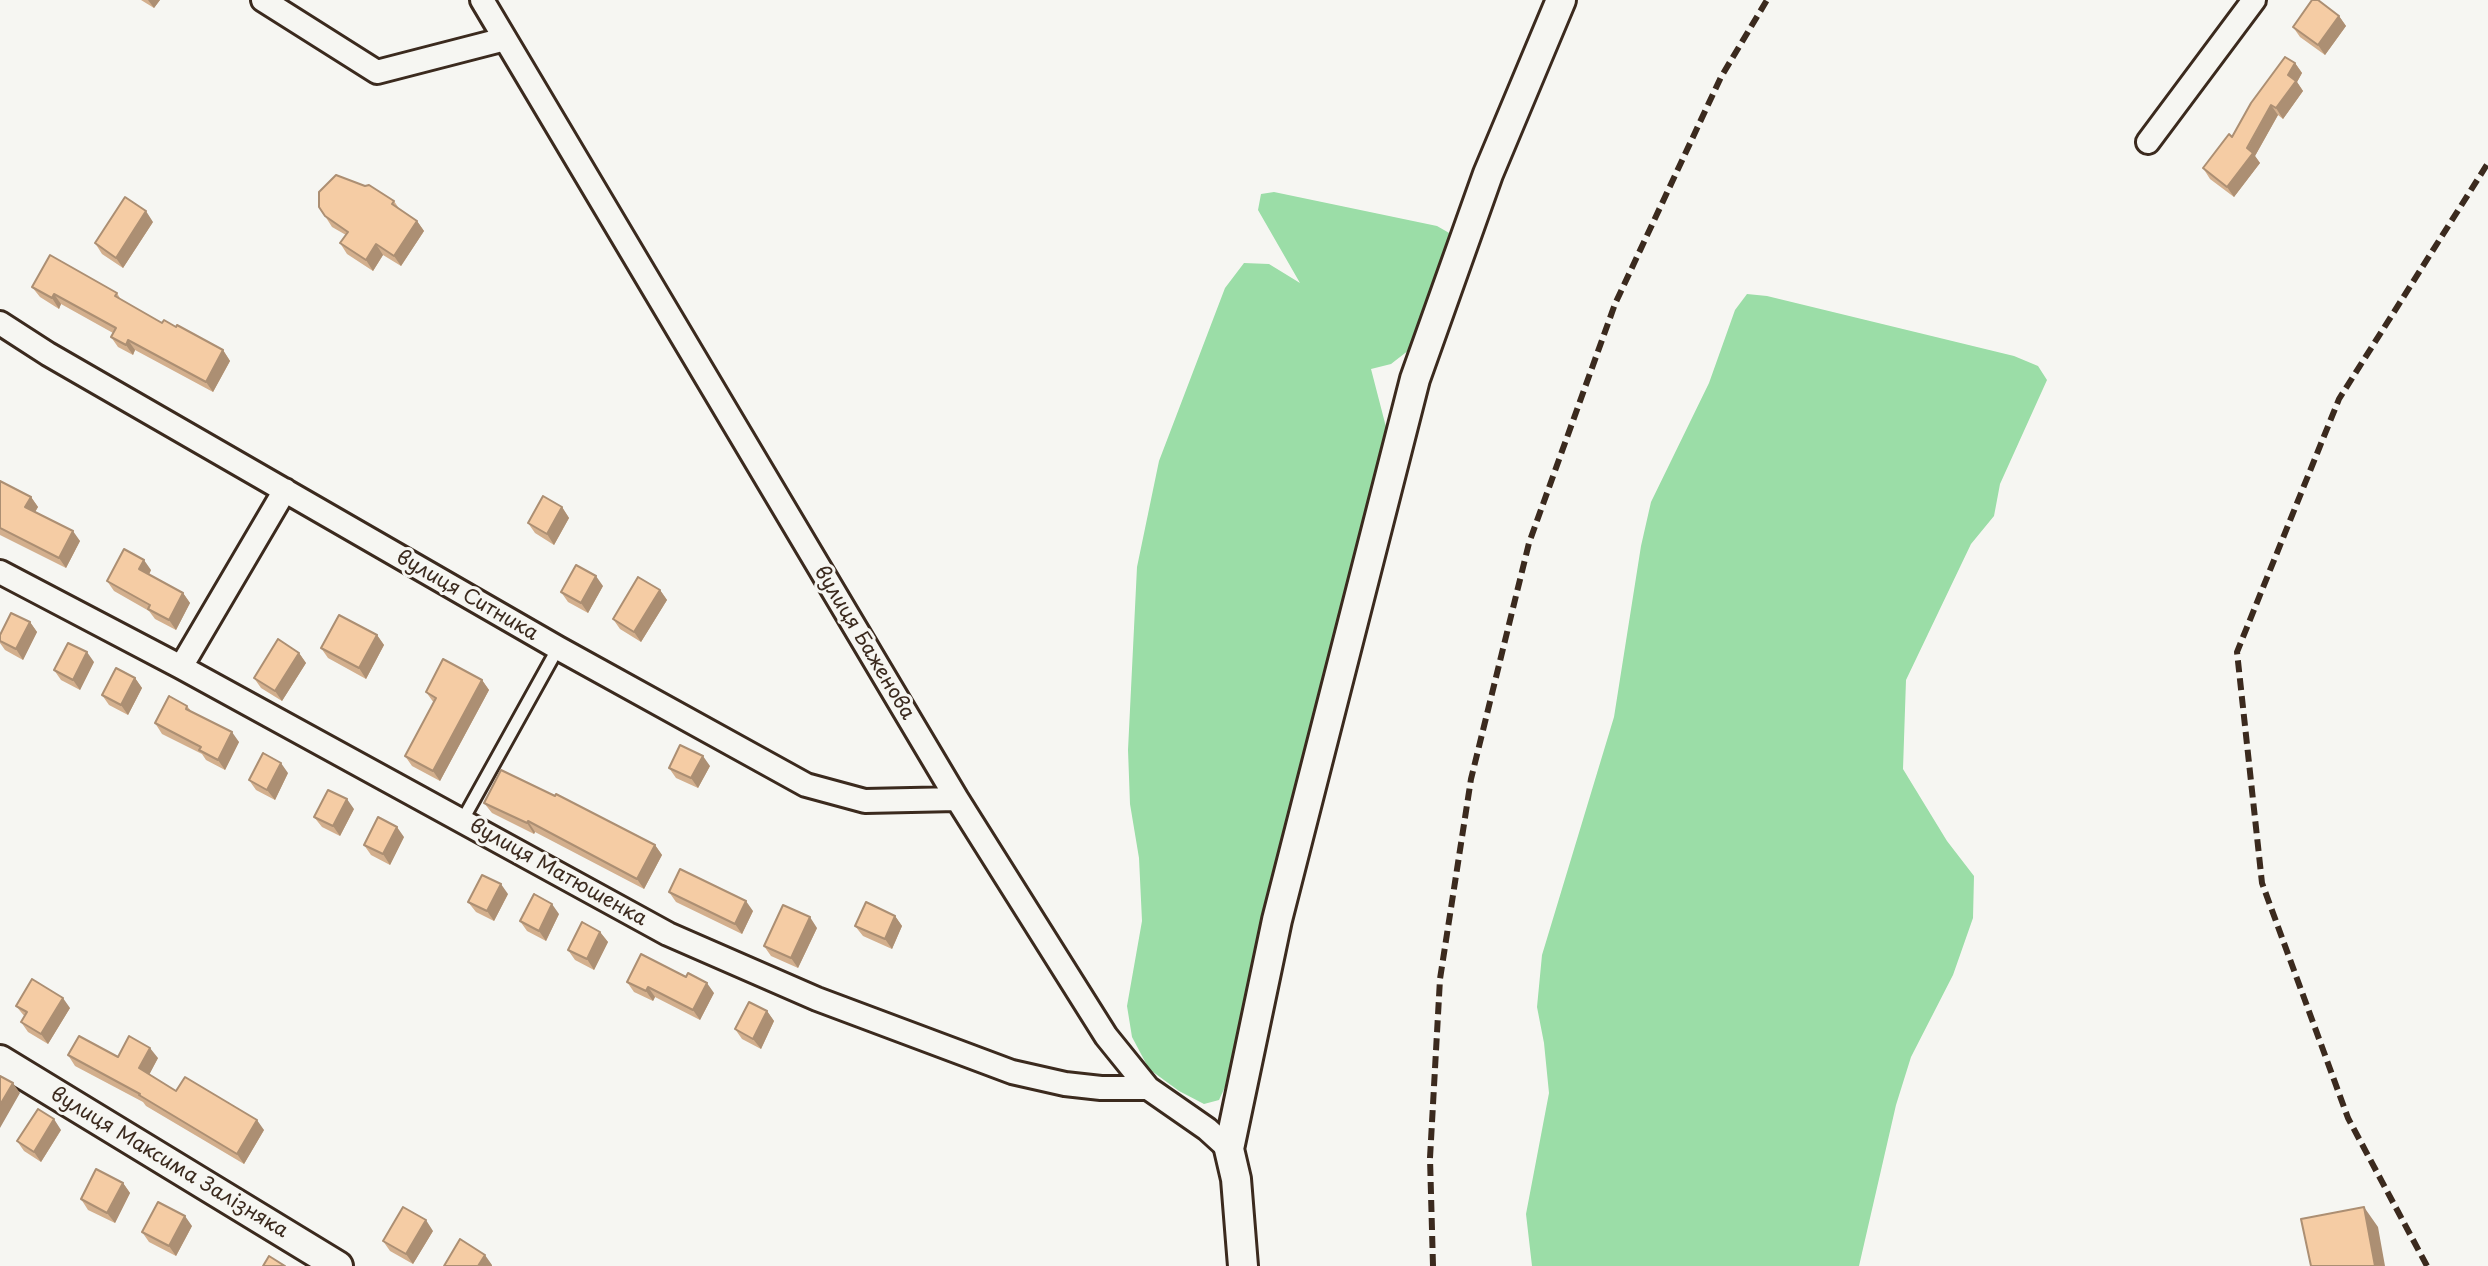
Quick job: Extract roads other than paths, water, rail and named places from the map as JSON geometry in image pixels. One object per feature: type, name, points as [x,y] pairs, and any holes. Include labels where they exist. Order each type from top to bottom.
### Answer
[{"type":"street","points":[[263,0],[377,72],[505,39]]},
{"type":"street","name":"вулиця Баженова","points":[[482,0],[957,799],[1106,1036],[1148,1088],[1207,1129],[1229,1149]]},
{"type":"street","points":[[1243,1266],[1236,1179],[1229,1149],[1277,920],[1415,379],[1488,174],[1561,0]]},
{"type":"street","points":[[2148,142],[2254,0]]},
{"type":"street","name":"вулиця Ситника","points":[[0,323],[48,354],[558,648],[806,785],[865,801],[957,799]]},
{"type":"street","points":[[181,667],[285,490]]},
{"type":"street","name":"вулиця Матюшенка","points":[[0,572],[181,667],[668,934],[817,999],[1012,1072],[1065,1084],[1148,1088]]},
{"type":"street","name":"вулиця Максима Залізняка","points":[[0,1060],[338,1266]]},
{"type":"lane","points":[[462,821],[558,648]]},
{"type":"railway","points":[[1433,1266],[1430,1158],[1440,979],[1471,779],[1529,543],[1615,304],[1721,77],[1767,0]]},
{"type":"railway","points":[[2427,1266],[2348,1118],[2262,883],[2237,652],[2339,399],[2488,163]]}]
